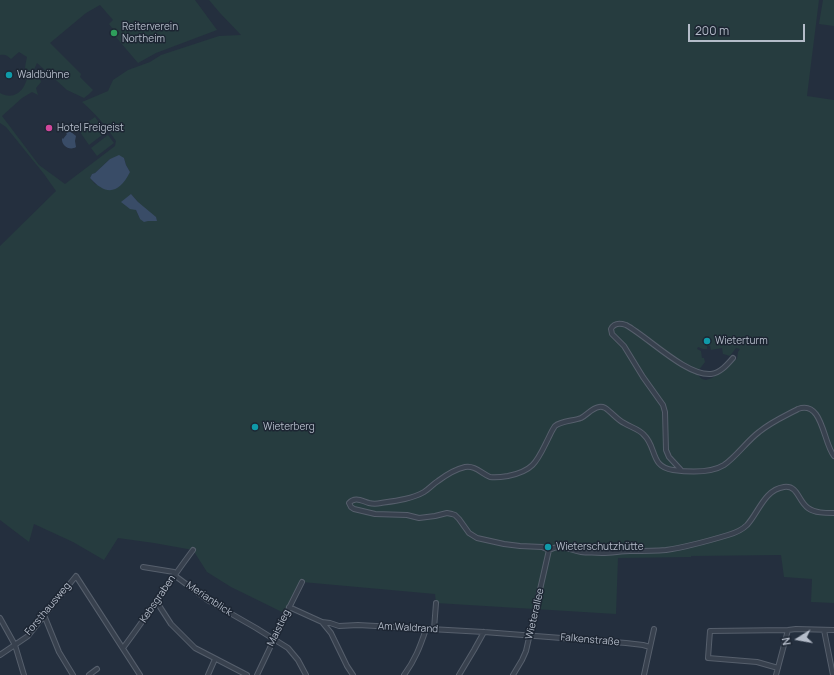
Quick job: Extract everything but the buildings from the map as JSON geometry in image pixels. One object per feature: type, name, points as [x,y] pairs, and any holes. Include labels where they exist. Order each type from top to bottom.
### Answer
[{"type":"street","points":[[681,470],[670,458],[666,450],[665,412],[663,405],[643,377],[624,346],[612,334],[610,329],[615,324],[626,325],[668,356],[697,372],[708,374],[714,373],[723,369],[733,358]]},
{"type":"street","points":[[834,456],[829,448],[818,417],[811,409],[804,407],[765,427],[722,466],[702,470],[670,469],[660,465],[655,458],[651,445],[642,432],[622,422],[605,408],[599,407],[594,408],[580,418],[556,426],[552,430],[536,461],[530,468],[523,472],[507,476],[493,477],[472,467],[464,467],[439,480],[422,493],[410,498],[376,504],[370,504],[357,499],[350,503],[351,507],[354,509],[370,513],[407,515],[419,518],[447,513],[452,514],[459,519],[469,533],[477,538],[500,544],[542,547],[549,550],[561,546],[584,552],[605,553],[678,548],[735,533],[748,523],[768,495],[777,489],[785,487],[794,489],[803,504],[808,508],[823,513],[834,513]]},
{"type":"street","name":"Kebsgraben","points":[[123,648],[141,625],[174,575],[193,550]]},
{"type":"street","name":"Wieterallee","points":[[513,675],[525,654],[549,550]]},
{"type":"street","name":"Merianblick","points":[[143,567],[174,572],[174,575],[209,601],[288,648],[298,660],[306,675]]},
{"type":"street","name":"Forsthausweg","points":[[0,656],[28,636],[76,576],[123,648]]},
{"type":"street","name":"Maistieg","points":[[257,675],[302,582]]},
{"type":"street","points":[[156,602],[171,624],[196,648],[247,675]]},
{"type":"street","points":[[434,629],[436,603]]},
{"type":"street","name":"Am Waldrand","points":[[289,607],[322,622],[339,626],[358,625],[529,635]]},
{"type":"street","points":[[44,616],[59,652],[73,675]]},
{"type":"street","points":[[0,618],[15,645],[24,675]]},
{"type":"street","points":[[322,622],[331,633],[353,675]]},
{"type":"street","points":[[331,633],[339,626]]},
{"type":"street","points":[[404,675],[419,650],[426,629]]},
{"type":"street","points":[[778,668],[757,662],[708,658],[710,631],[796,629],[834,630]]},
{"type":"street","points":[[644,675],[654,630]]},
{"type":"street","points":[[776,675],[788,630]]},
{"type":"street","points":[[824,630],[833,675]]},
{"type":"street","points":[[458,675],[484,632]]},
{"type":"street","name":"Falkenstraße","points":[[529,635],[643,645],[650,648]]},
{"type":"street","points":[[123,648],[140,675]]},
{"type":"street","points":[[208,675],[215,659]]},
{"type":"street","points":[[89,675],[98,669]]},
{"type":"green space","points":[[0,0],[195,0],[217,30],[156,53],[138,63],[115,36],[116,33],[109,24],[113,20],[100,5],[86,13],[50,43],[81,74],[80,77],[93,90],[84,98],[67,90],[37,63],[32,74],[40,78],[41,82],[36,88],[38,95],[32,92],[22,98],[2,116],[39,165],[65,184],[115,146],[116,141],[108,130],[96,115],[82,102],[108,91],[113,80],[128,70],[150,62],[161,55],[219,36],[241,35],[209,0],[819,0],[807,96],[834,100],[834,603],[811,602],[812,579],[784,577],[781,555],[691,556],[618,558],[616,614],[436,603],[435,594],[302,582],[284,613],[231,587],[207,572],[193,550],[118,538],[104,560],[73,542],[34,524],[29,542],[0,520],[0,246],[56,191],[6,127],[0,123],[0,93],[10,96],[18,93],[23,88],[27,79],[25,70],[27,57],[19,52],[11,59],[6,55],[0,55]],"holes":[[[124,158],[130,172],[100,186],[95,184],[90,178],[92,174],[110,159]],[[131,194],[138,202],[140,219]],[[707,346],[710,346],[711,350],[722,348],[723,354],[730,356],[736,348],[740,349],[737,359],[712,378],[706,380],[702,379],[696,371],[698,371],[705,362],[704,358],[702,358],[701,351],[697,349],[698,347],[707,349]]]},
{"type":"green space","points":[[823,0],[834,0],[834,26],[819,24]]},
{"type":"green space","points":[[95,117],[106,132],[89,145],[78,129]]},
{"type":"green space","points":[[108,135],[114,143],[97,156],[91,148]]},
{"type":"water","points":[[68,132],[71,132],[76,136],[76,147],[74,148],[66,147],[62,141],[62,138],[63,139]]},
{"type":"water","points":[[119,155],[124,158],[130,172],[126,179],[117,188],[107,190],[101,188],[90,178],[92,174],[110,159]]},
{"type":"water","points":[[131,194],[156,217],[157,221],[144,222],[140,219],[136,210],[130,209],[121,202]]},
{"type":"place","name":"Reiterverein Northeim","points":[[114,33]]},
{"type":"place","name":"Waldbühne","points":[[9,75]]},
{"type":"place","name":"Hotel Freigeist","points":[[49,128]]},
{"type":"place","name":"Wieterturm","points":[[707,341]]},
{"type":"place","name":"Wieterberg","points":[[255,427]]},
{"type":"place","name":"Wieterschutzhütte","points":[[548,547]]}]
